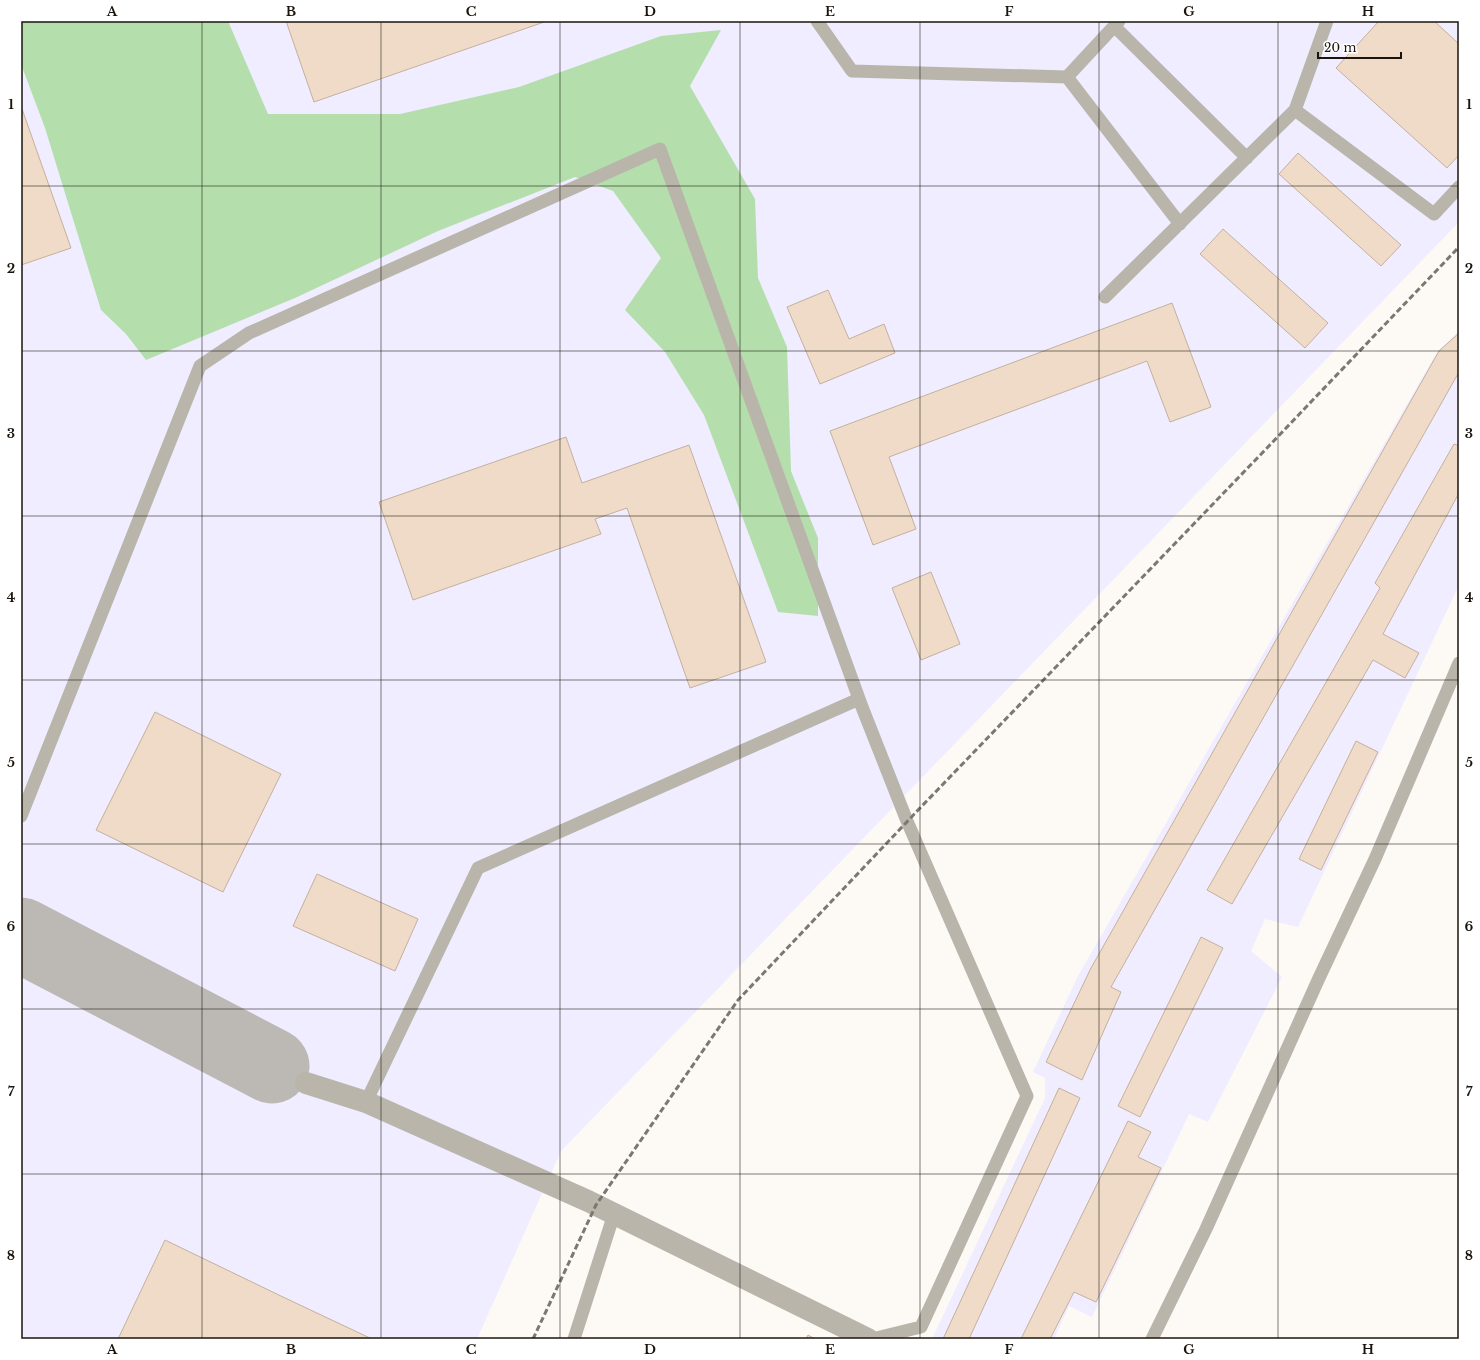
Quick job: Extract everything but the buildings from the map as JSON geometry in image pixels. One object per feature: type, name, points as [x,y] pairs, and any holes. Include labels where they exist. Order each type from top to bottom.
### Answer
[{"type":"street","points":[[306,1083],[366,1102],[614,1214],[868,1339]]},
{"type":"lane","points":[[817,21],[852,71],[1067,77],[1116,24],[1247,158]]},
{"type":"lane","points":[[1105,298],[1295,110],[1327,21]]},
{"type":"lane","points":[[1067,77],[1180,224]]},
{"type":"lane","points":[[1295,110],[1434,214],[1459,187]]},
{"type":"lane","points":[[21,816],[200,366],[249,333],[660,149],[859,699],[907,821],[1027,1096],[921,1327],[872,1339]]},
{"type":"lane","points":[[1152,1339],[1206,1229],[1375,859],[1459,663]]},
{"type":"lane","points":[[366,1102],[478,868],[859,699]]},
{"type":"lane","points":[[574,1339],[614,1214]]},
{"type":"shaded area","points":[[21,21],[1459,21],[1459,222],[561,1151],[477,1339],[21,1339]]},
{"type":"shaded area","points":[[1459,331],[1459,585],[1298,927],[1265,919],[1251,951],[1282,977],[1208,1122],[1189,1114],[1092,1317],[1069,1306],[1054,1339],[932,1339],[1045,1098],[1045,1078],[1033,1072],[1078,976],[1437,352]]},
{"type":"green space","points":[[21,21],[228,21],[268,114],[400,114],[519,87],[661,36],[721,30],[690,86],[755,199],[758,278],[787,347],[791,471],[818,538],[818,616],[778,612],[704,415],[665,352],[625,310],[661,258],[613,191],[575,177],[438,231],[295,298],[146,360],[126,334],[101,310],[45,128],[21,64]]},
{"type":"taxiway","points":[[21,935],[272,1066]]},
{"type":"railway","points":[[533,1339],[596,1205],[738,1000],[921,807],[1459,247]]}]
